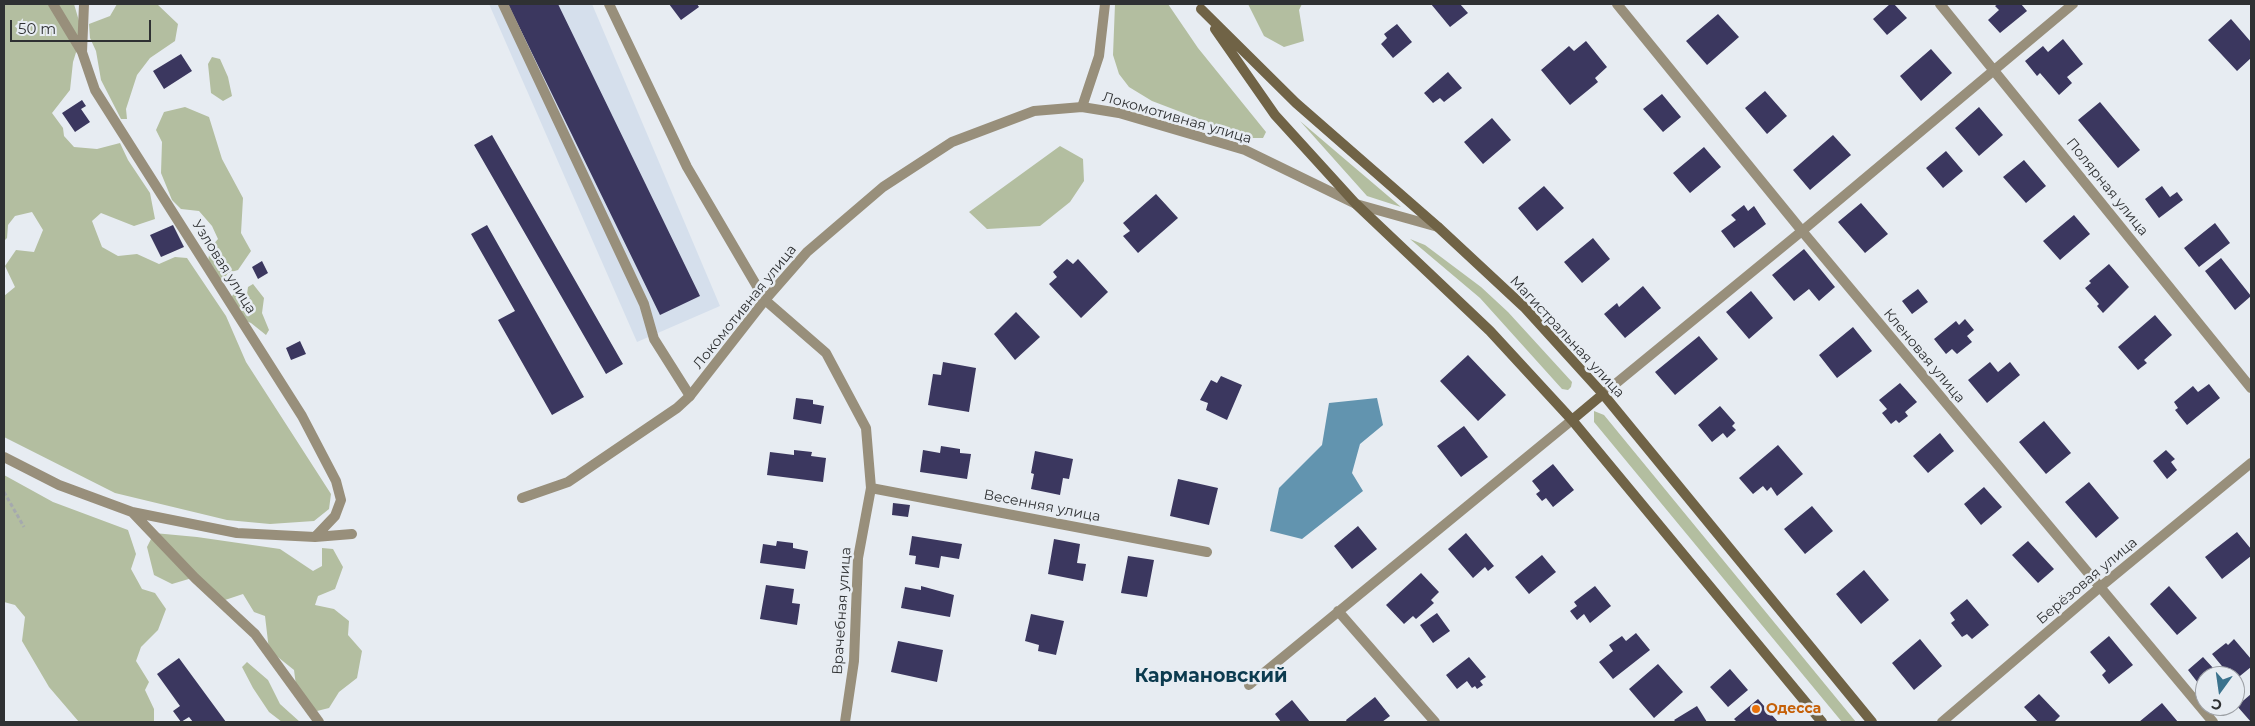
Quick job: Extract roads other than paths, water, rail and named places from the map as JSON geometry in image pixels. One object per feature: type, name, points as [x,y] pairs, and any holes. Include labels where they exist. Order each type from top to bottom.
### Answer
[{"type":"main road","name":"Магистральная улица","points":[[1199,7],[1275,115],[1356,204],[1490,330],[1572,420],[1822,722]]},
{"type":"main road","name":"Магистральная улица","points":[[1199,7],[1296,103],[1438,227],[1524,307],[1602,394],[1872,722]]},
{"type":"main road","points":[[1572,420],[1602,394]]},
{"type":"street","points":[[53,4],[82,52]]},
{"type":"street","name":"Узловая улица","points":[[84,4],[82,52],[95,90],[302,416],[336,481],[341,500],[334,516],[315,538]]},
{"type":"street","points":[[503,4],[644,304],[654,339],[690,396]]},
{"type":"street","name":"Врачебная улица","points":[[608,4],[687,167],[765,300],[826,353],[866,428],[871,488],[858,558],[854,661],[845,721]]},
{"type":"street","points":[[1082,107],[1099,56],[1105,4]]},
{"type":"street","name":"Кленовая улица","points":[[1618,4],[1802,231],[2213,722]]},
{"type":"street","name":"Полярная улица","points":[[1940,4],[2251,388]]},
{"type":"street","points":[[1602,394],[1802,231],[2073,4]]},
{"type":"street","name":"Локомотивная улица","points":[[522,498],[568,482],[677,408],[690,396],[765,300],[807,252],[876,193],[952,142],[1034,111],[1082,107],[1119,113],[1244,150],[1356,204],[1438,227]]},
{"type":"street","points":[[1248,685],[1572,420]]},
{"type":"street","points":[[4,457],[59,485],[132,512],[237,533],[315,538],[352,534]]},
{"type":"street","name":"Берёзовая улица","points":[[1942,722],[2099,588],[2251,463]]},
{"type":"street","name":"Весенняя улица","points":[[871,488],[1207,552]]},
{"type":"street","points":[[132,512],[195,578],[254,634],[319,722]]},
{"type":"street","points":[[1338,611],[1435,722]]},
{"type":"water","points":[[1377,398],[1383,425],[1360,444],[1352,473],[1363,491],[1302,539],[1270,531],[1279,488],[1322,445],[1329,403]]},
{"type":"place","name":"Одесса","points":[[1756,709]]},
{"type":"district","name":"Кармановский","points":[[1211,676]]}]
